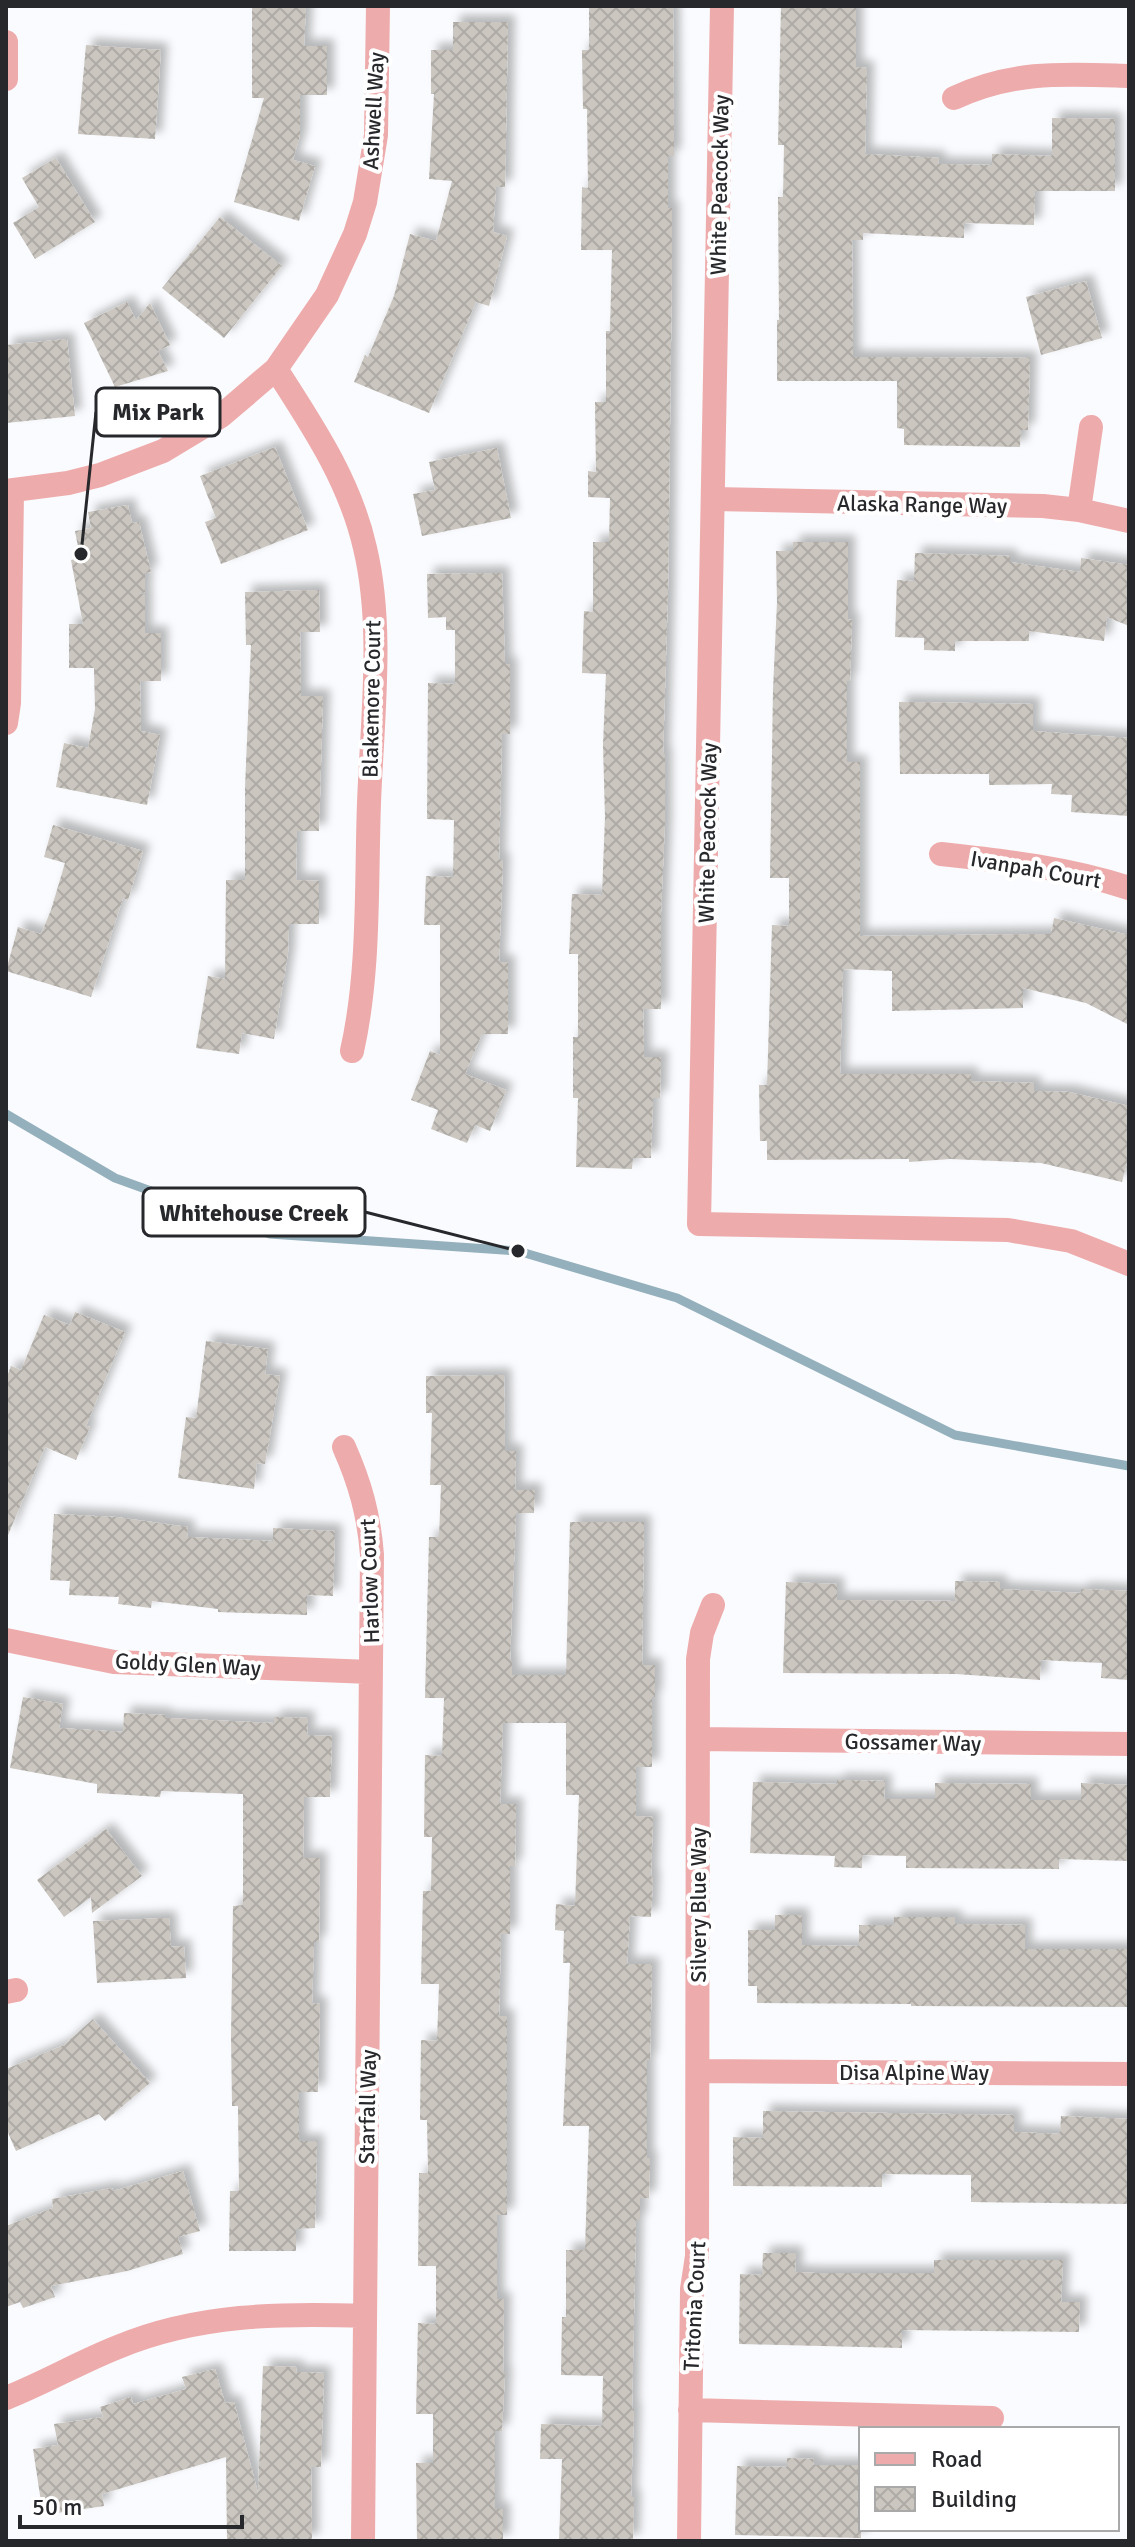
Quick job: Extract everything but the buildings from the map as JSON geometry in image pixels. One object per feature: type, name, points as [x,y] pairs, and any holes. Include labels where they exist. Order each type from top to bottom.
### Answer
[{"type":"street","name":"Ashwell Way","points":[[9,491],[100,475],[163,451],[221,416],[276,369],[327,295],[355,234],[365,202],[376,135],[378,6]]},
{"type":"street","name":"White Peacock Way","points":[[722,6],[699,1224],[1008,1230],[1071,1241],[1129,1264]]},
{"type":"street","points":[[6,42],[6,79]]},
{"type":"street","points":[[954,98],[1007,79],[1044,74],[1129,76]]},
{"type":"street","name":"Blakemore Court","points":[[276,369],[345,486],[357,516],[371,580],[375,645],[363,987],[352,1051]]},
{"type":"street","points":[[1079,510],[1091,427]]},
{"type":"street","points":[[6,723],[9,703],[9,491]]},
{"type":"street","name":"Alaska Range Way","points":[[713,499],[1043,506],[1129,521]]},
{"type":"street","name":"Ivanpah Court","points":[[941,854],[1037,865],[1129,888]]},
{"type":"street","name":"Harlow Court","points":[[344,1447],[361,1487],[369,1521],[372,1555],[371,1672]]},
{"type":"street","name":"Silvery Blue Way","points":[[699,2071],[698,1659],[702,1633],[713,1605]]},
{"type":"street","name":"Goldy Glen Way","points":[[6,1640],[114,1662],[371,1672]]},
{"type":"street","name":"Starfall Way","points":[[363,2541],[371,1672]]},
{"type":"street","name":"Gossamer Way","points":[[698,1739],[1129,1744]]},
{"type":"street","name":"Disa Alpine Way","points":[[699,2071],[1129,2074]]},
{"type":"street","name":"Tritonia Court","points":[[689,2541],[699,2071]]},
{"type":"street","points":[[6,2398],[150,2335],[252,2315],[365,2316]]},
{"type":"street","points":[[690,2410],[992,2418]]},
{"type":"waterway","points":[[6,1114],[115,1178],[270,1234],[518,1251],[677,1298],[955,1435],[1129,1466]]},
{"type":"place","name":"Mix Park","points":[[81,554]]},
{"type":"place","name":"Whitehouse Creek","points":[[518,1251]]}]
